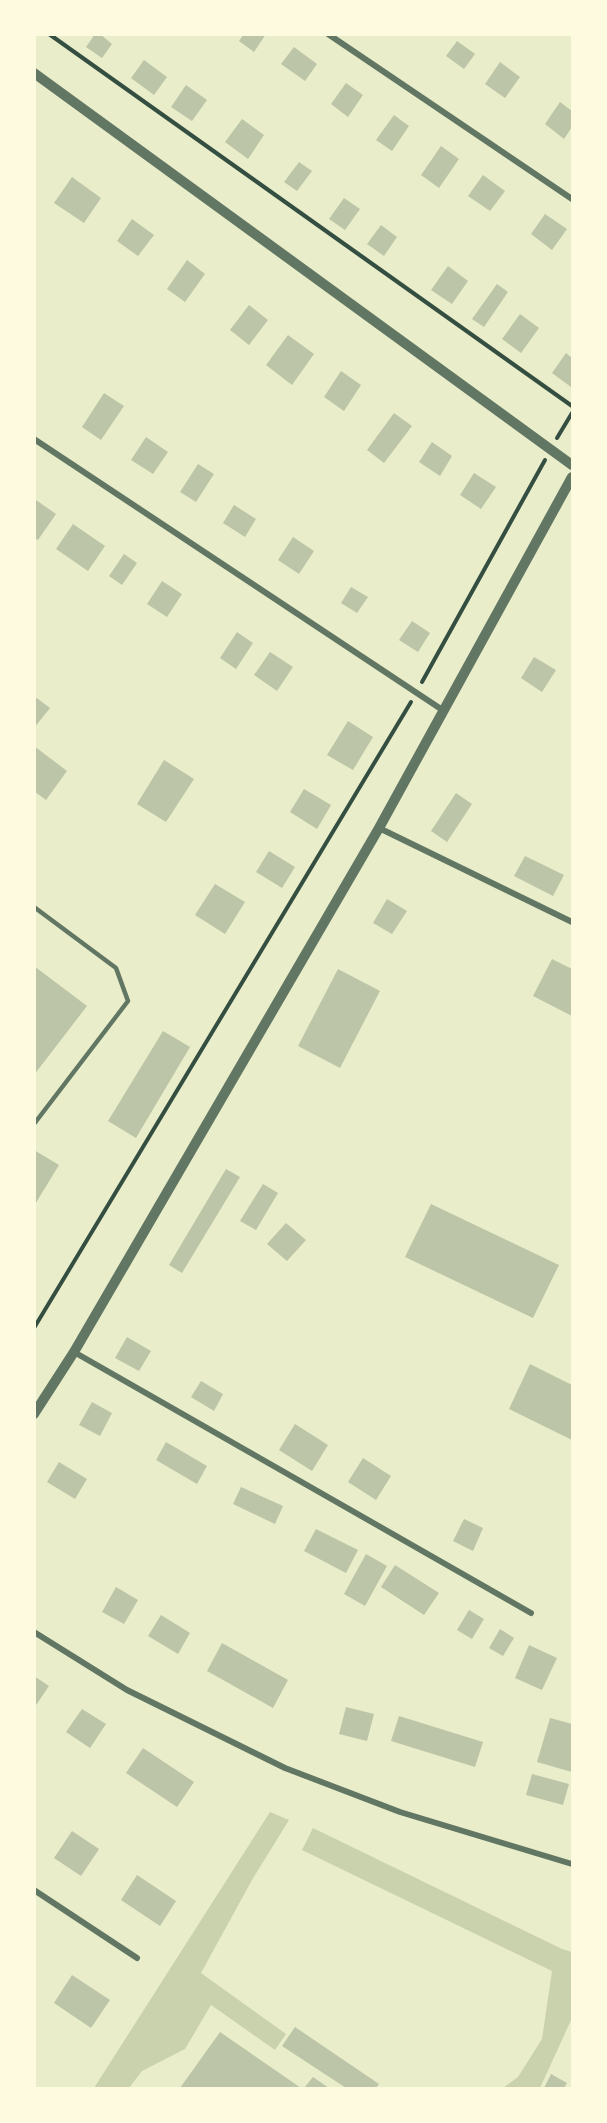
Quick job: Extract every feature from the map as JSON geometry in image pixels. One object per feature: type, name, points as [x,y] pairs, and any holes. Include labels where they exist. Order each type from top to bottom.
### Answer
[{"type":"street","points":[[328,34],[573,199]]},
{"type":"street","points":[[34,73],[573,465]]},
{"type":"street","points":[[34,440],[445,711]]},
{"type":"street","points":[[34,1414],[74,1352],[379,828],[573,477]]},
{"type":"street","points":[[379,828],[573,922]]},
{"type":"street","points":[[74,1352],[531,1613]]},
{"type":"street","points":[[34,1632],[127,1690],[285,1768],[400,1812],[573,1864]]},
{"type":"street","points":[[34,1890],[137,1958]]},
{"type":"lane","points":[[34,907],[116,968],[128,1001],[34,1124]]},
{"type":"path","points":[[49,34],[573,406]]},
{"type":"path","points":[[34,1328],[416,692],[573,413]]},
{"type":"green space","points":[[270,1812],[289,1820],[252,1880],[201,1973],[286,2034],[275,2050],[211,2005],[185,2049],[142,2071],[129,2088],[94,2088]]},
{"type":"green space","points":[[313,1828],[572,1952],[572,2018],[540,2088],[503,2088],[518,2077],[542,2039],[552,1971],[302,1850]]},
{"type":"building","points":[[95,34],[100,34],[112,44],[102,58],[86,47]]},
{"type":"building","points":[[244,34],[266,34],[254,52],[239,41]]},
{"type":"building","points":[[457,41],[475,54],[464,69],[446,56]]},
{"type":"building","points":[[294,47],[317,64],[305,81],[281,64]]},
{"type":"building","points":[[144,60],[167,77],[154,95],[131,78]]},
{"type":"building","points":[[500,62],[520,77],[505,98],[485,84]]},
{"type":"building","points":[[346,83],[363,95],[348,117],[331,104]]},
{"type":"building","points":[[186,85],[207,100],[192,121],[171,107]]},
{"type":"building","points":[[560,102],[572,111],[572,127],[564,139],[545,124]]},
{"type":"building","points":[[394,115],[409,126],[392,151],[376,140]]},
{"type":"building","points":[[242,119],[264,135],[248,159],[225,142]]},
{"type":"building","points":[[441,146],[459,159],[439,188],[421,175]]},
{"type":"building","points":[[299,162],[312,171],[297,191],[284,182]]},
{"type":"building","points":[[483,175],[505,191],[490,211],[468,196]]},
{"type":"building","points":[[72,177],[101,198],[84,223],[54,203]]},
{"type":"building","points":[[344,198],[360,209],[345,230],[329,219]]},
{"type":"building","points":[[545,214],[567,229],[552,250],[531,234]]},
{"type":"building","points":[[132,219],[154,235],[138,256],[117,241]]},
{"type":"building","points":[[381,225],[397,237],[384,256],[367,244]]},
{"type":"building","points":[[187,260],[205,274],[185,302],[167,289]]},
{"type":"building","points":[[448,266],[468,281],[452,304],[431,290]]},
{"type":"building","points":[[497,284],[508,292],[484,327],[472,319]]},
{"type":"building","points":[[249,305],[268,320],[249,345],[230,330]]},
{"type":"building","points":[[520,314],[539,328],[521,353],[502,339]]},
{"type":"building","points":[[288,335],[314,354],[292,385],[266,365]]},
{"type":"building","points":[[566,353],[572,358],[571,387],[552,373]]},
{"type":"building","points":[[341,371],[361,385],[344,411],[324,397]]},
{"type":"building","points":[[104,393],[124,406],[101,440],[82,427]]},
{"type":"building","points":[[394,413],[412,426],[384,463],[367,450]]},
{"type":"building","points":[[146,437],[168,452],[153,474],[131,460]]},
{"type":"building","points":[[432,442],[452,456],[440,476],[419,462]]},
{"type":"building","points":[[198,464],[214,474],[196,502],[180,492]]},
{"type":"building","points":[[474,473],[496,487],[481,509],[460,495]]},
{"type":"building","points":[[36,500],[56,514],[38,540],[34,538],[34,503]]},
{"type":"building","points":[[234,505],[256,519],[245,537],[223,523]]},
{"type":"building","points":[[73,524],[105,546],[88,571],[56,549]]},
{"type":"building","points":[[293,537],[314,551],[299,574],[278,560]]},
{"type":"building","points":[[124,554],[137,563],[122,585],[109,576]]},
{"type":"building","points":[[162,581],[182,594],[167,617],[147,604]]},
{"type":"building","points":[[351,587],[368,597],[357,613],[341,603]]},
{"type":"building","points":[[412,621],[430,633],[418,652],[399,640]]},
{"type":"building","points":[[237,632],[253,643],[236,669],[220,658]]},
{"type":"building","points":[[270,652],[293,667],[277,691],[254,675]]},
{"type":"building","points":[[534,657],[556,670],[542,692],[521,678]]},
{"type":"building","points":[[34,696],[50,708],[34,728]]},
{"type":"building","points":[[348,721],[373,737],[353,770],[327,755]]},
{"type":"building","points":[[34,746],[67,771],[46,800],[34,791]]},
{"type":"building","points":[[164,760],[194,779],[166,822],[137,804]]},
{"type":"building","points":[[304,789],[331,805],[317,829],[290,812]]},
{"type":"building","points":[[456,793],[472,804],[447,842],[431,831]]},
{"type":"building","points":[[269,851],[295,867],[282,888],[256,872]]},
{"type":"building","points":[[525,856],[564,875],[553,896],[514,876]]},
{"type":"building","points":[[215,884],[245,902],[225,934],[195,915]]},
{"type":"building","points":[[387,899],[407,911],[392,934],[373,923]]},
{"type":"building","points":[[552,959],[572,969],[572,1016],[533,996]]},
{"type":"building","points":[[34,966],[87,1006],[34,1075]]},
{"type":"building","points":[[338,969],[380,991],[340,1068],[298,1046]]},
{"type":"building","points":[[163,1031],[190,1047],[136,1138],[108,1121]]},
{"type":"building","points":[[34,1150],[59,1165],[34,1206]]},
{"type":"building","points":[[226,1169],[240,1177],[182,1273],[169,1265]]},
{"type":"building","points":[[263,1184],[278,1193],[256,1230],[240,1221]]},
{"type":"building","points":[[431,1204],[559,1265],[533,1318],[405,1257]]},
{"type":"building","points":[[286,1223],[306,1240],[287,1261],[267,1244]]},
{"type":"building","points":[[127,1337],[151,1351],[139,1371],[115,1358]]},
{"type":"building","points":[[530,1364],[572,1385],[572,1440],[509,1409]]},
{"type":"building","points":[[201,1381],[223,1394],[214,1411],[191,1397]]},
{"type":"building","points":[[92,1402],[112,1413],[100,1436],[79,1425]]},
{"type":"building","points":[[295,1424],[328,1445],[312,1471],[279,1450]]},
{"type":"building","points":[[166,1442],[207,1466],[197,1484],[156,1460]]},
{"type":"building","points":[[363,1458],[391,1476],[376,1500],[348,1482]]},
{"type":"building","points":[[59,1462],[87,1479],[75,1499],[47,1482]]},
{"type":"building","points":[[241,1487],[283,1506],[275,1524],[233,1504]]},
{"type":"building","points":[[464,1519],[483,1528],[473,1551],[453,1541]]},
{"type":"building","points":[[316,1529],[358,1550],[346,1573],[304,1551]]},
{"type":"building","points":[[366,1554],[387,1566],[365,1606],[344,1594]]},
{"type":"building","points":[[395,1565],[439,1593],[424,1615],[381,1587]]},
{"type":"building","points":[[116,1587],[138,1600],[124,1624],[102,1612]]},
{"type":"building","points":[[469,1610],[484,1619],[472,1639],[457,1630]]},
{"type":"building","points":[[161,1615],[190,1633],[178,1654],[148,1636]]},
{"type":"building","points":[[500,1629],[514,1638],[503,1656],[489,1648]]},
{"type":"building","points":[[222,1643],[288,1680],[273,1708],[207,1671]]},
{"type":"building","points":[[529,1645],[557,1658],[542,1690],[515,1678]]},
{"type":"building","points":[[34,1676],[49,1686],[34,1708]]},
{"type":"building","points":[[346,1707],[374,1714],[367,1741],[339,1734]]},
{"type":"building","points":[[82,1709],[106,1724],[90,1748],[66,1732]]},
{"type":"building","points":[[399,1716],[483,1742],[475,1767],[391,1741]]},
{"type":"building","points":[[550,1718],[572,1724],[572,1772],[537,1762]]},
{"type":"building","points":[[143,1748],[194,1782],[177,1807],[126,1773]]},
{"type":"building","points":[[532,1774],[569,1784],[563,1805],[526,1795]]},
{"type":"building","points":[[72,1831],[99,1849],[81,1876],[54,1858]]},
{"type":"building","points":[[137,1875],[176,1901],[160,1926],[121,1900]]},
{"type":"building","points":[[72,1975],[110,2000],[91,2028],[54,2003]]},
{"type":"building","points":[[295,2027],[379,2084],[376,2088],[346,2088],[282,2046]]},
{"type":"building","points":[[220,2032],[301,2088],[180,2088]]},
{"type":"building","points":[[551,2074],[567,2083],[564,2088],[544,2088]]},
{"type":"building","points":[[313,2077],[329,2088],[304,2088]]}]
